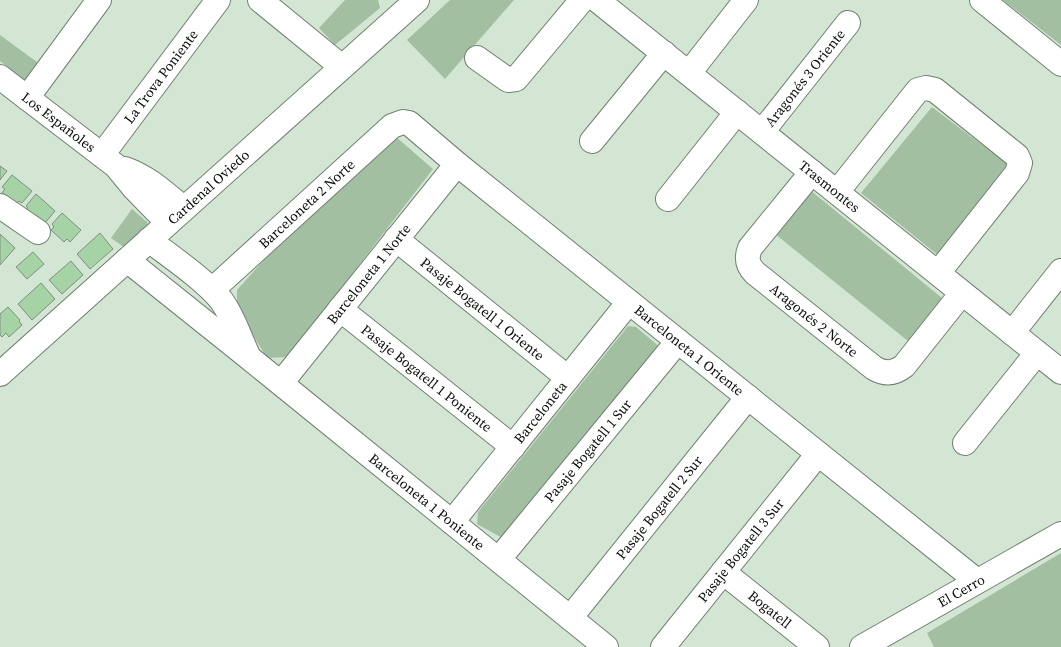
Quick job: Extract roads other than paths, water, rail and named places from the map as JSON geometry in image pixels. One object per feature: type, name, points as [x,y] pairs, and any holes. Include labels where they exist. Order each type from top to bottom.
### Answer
[{"type":"street","points":[[27,98],[99,0]]},
{"type":"street","name":"La Trova Poniente","points":[[109,160],[218,0]]},
{"type":"street","points":[[260,0],[342,66]]},
{"type":"street","points":[[477,58],[508,80],[516,79],[582,0]]},
{"type":"street","points":[[689,73],[746,0]]},
{"type":"street","points":[[982,0],[1061,64]]},
{"type":"street","name":"Cardenal Oviedo","points":[[0,374],[342,66],[406,3]]},
{"type":"street","name":"Trasmontes","points":[[612,4],[664,53],[1061,372]]},
{"type":"street","name":"Aragonés 3 Oriente","points":[[762,132],[848,23]]},
{"type":"street","points":[[592,141],[664,53]]},
{"type":"street","name":"Los Españoles","points":[[0,77],[109,160],[134,188],[176,216]]},
{"type":"street","points":[[837,192],[918,90],[926,88],[935,90],[1017,156],[1020,163],[1017,173],[938,273]]},
{"type":"street","points":[[668,199],[737,112]]},
{"type":"street","name":"Barceloneta 1 Oriente","points":[[403,122],[414,126],[457,164],[977,581]]},
{"type":"street","name":"Barceloneta 2 Norte","points":[[212,290],[392,126],[403,122]]},
{"type":"street","name":"Barceloneta 1 Norte","points":[[281,383],[457,164]]},
{"type":"street","name":"Aragonés 2 Norte","points":[[812,172],[750,248],[747,259],[748,264],[755,272],[874,368],[890,373],[904,366],[962,293]]},
{"type":"street","points":[[0,206],[38,232]]},
{"type":"street","name":"Pasaje Bogatell 1 Oriente","points":[[396,239],[568,378]]},
{"type":"street","name":"Barceloneta 1 Poniente","points":[[149,240],[212,290],[222,301],[231,316],[248,356]]},
{"type":"street","name":"Barceloneta 1 Poniente","points":[[127,260],[606,647]]},
{"type":"street","points":[[1012,333],[1061,272]]},
{"type":"street","name":"Barceloneta","points":[[452,522],[629,302]]},
{"type":"street","name":"Pasaje Bogatell 1 Poniente","points":[[340,309],[513,447]]},
{"type":"street","name":"Pasaje Bogatell 1 Sur","points":[[498,560],[678,341]]},
{"type":"street","points":[[965,443],[1037,353]]},
{"type":"street","name":"Pasaje Bogatell 2 Sur","points":[[570,618],[748,398]]},
{"type":"street","name":"Pasaje Bogatell 3 Sur","points":[[662,647],[818,454]]},
{"type":"street","name":"El Cerro","points":[[862,647],[1061,534]]},
{"type":"street","name":"Bogatell","points":[[723,572],[817,647]]}]
